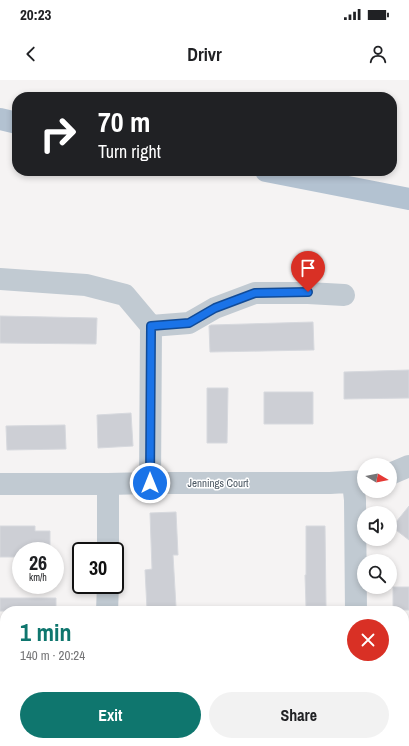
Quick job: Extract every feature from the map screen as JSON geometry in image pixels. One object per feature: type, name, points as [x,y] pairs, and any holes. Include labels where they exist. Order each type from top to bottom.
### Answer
[{"type":"main road","points":[[0,119],[12,122]]},
{"type":"main road","points":[[292,176],[409,199]]},
{"type":"street","points":[[0,279],[86,286],[125,295],[151,326],[150,483]]},
{"type":"street","points":[[151,326],[189,323],[215,308],[255,293],[308,292],[344,295]]},
{"type":"street","points":[[397,471],[409,466]]},
{"type":"street","name":"Jennings Court","points":[[0,484],[330,483],[357,481]]},
{"type":"street","points":[[108,484],[108,542]]},
{"type":"street","points":[[356,606],[355,500],[357,487]]},
{"type":"street","points":[[107,606],[108,594]]},
{"type":"building","points":[[0,316],[97,318],[96,344],[0,343]]},
{"type":"building","points":[[313,322],[314,350],[210,352],[209,326],[211,325]]},
{"type":"building","points":[[409,370],[409,398],[344,399],[344,372]]},
{"type":"building","points":[[207,388],[228,388],[227,443],[207,443]]},
{"type":"building","points":[[264,392],[313,392],[313,424],[264,424]]},
{"type":"building","points":[[131,413],[133,446],[98,448],[97,415]]},
{"type":"building","points":[[65,425],[66,449],[7,450],[6,426]]},
{"type":"building","points":[[409,506],[409,540],[397,531],[397,521]]},
{"type":"building","points":[[176,512],[178,555],[173,555],[176,606],[147,606],[145,570],[152,569],[150,513]]},
{"type":"building","points":[[0,526],[35,526],[35,531],[50,531],[50,542],[12,542],[12,557],[0,557]]},
{"type":"building","points":[[306,526],[325,526],[326,606],[306,606]]},
{"type":"building","points":[[397,587],[409,587],[409,606],[393,606],[393,594],[397,594]]},
{"type":"building","points":[[0,598],[56,598],[56,606],[0,606]]},
{"type":"route","points":[[150,483],[151,326],[189,323],[215,308],[255,293],[308,292]]}]
